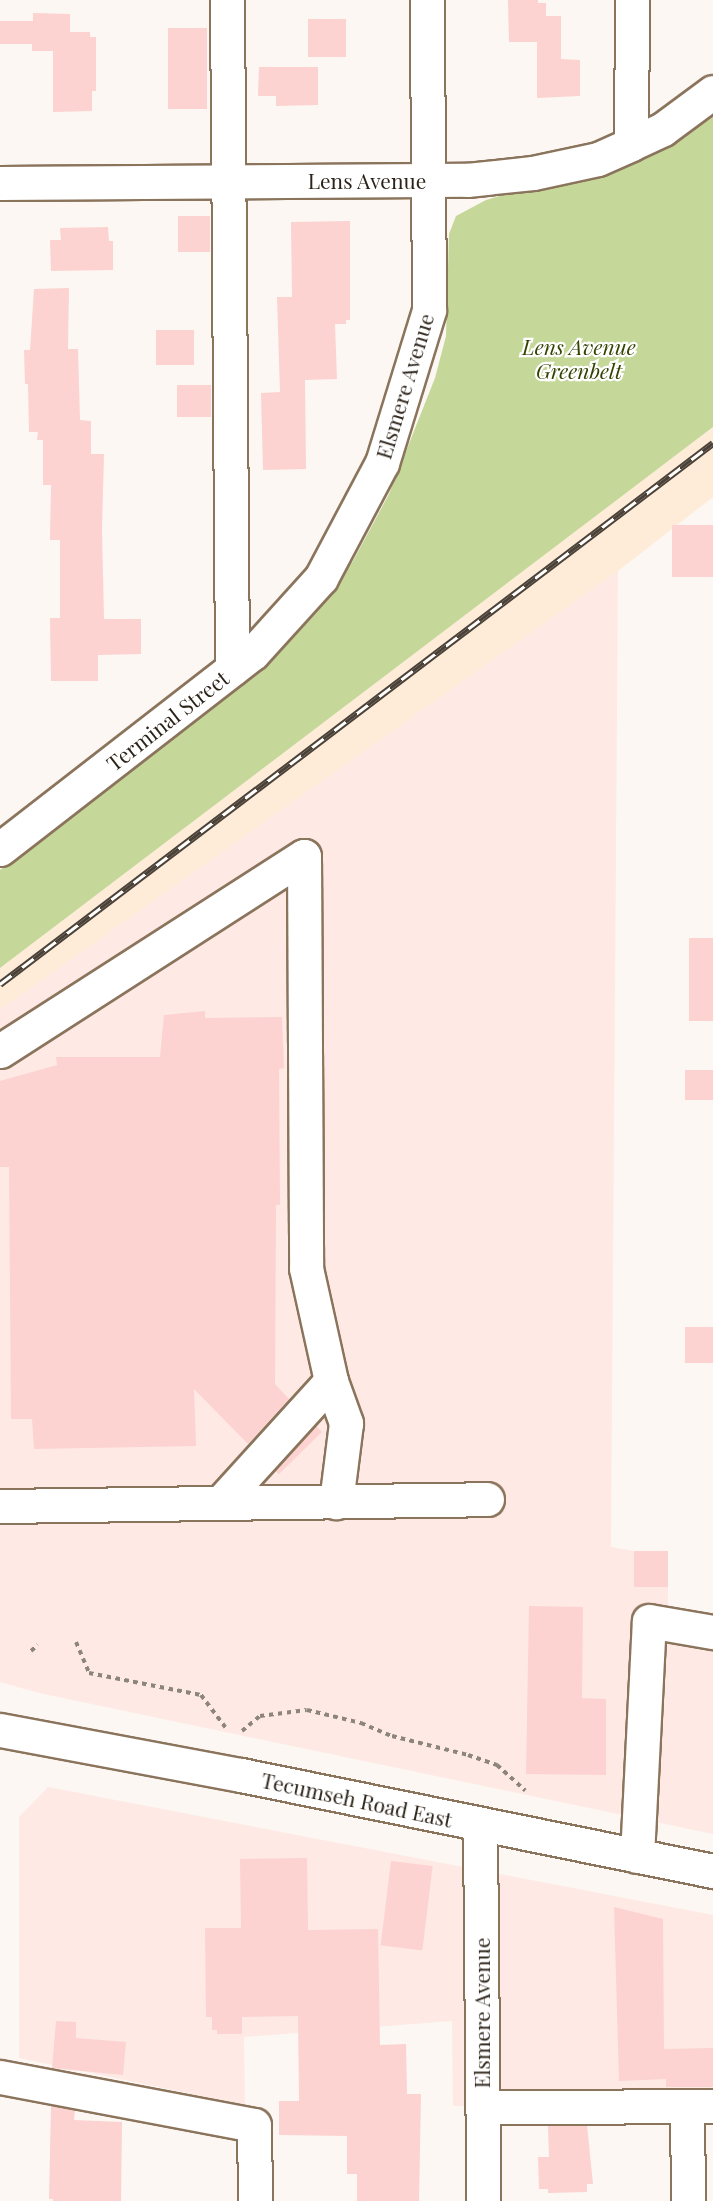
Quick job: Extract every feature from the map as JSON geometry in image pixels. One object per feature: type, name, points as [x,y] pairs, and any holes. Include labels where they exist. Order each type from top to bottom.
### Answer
[{"type":"street","points":[[227,0],[232,669]]},
{"type":"street","name":"Elsmere Avenue","points":[[321,578],[382,463],[429,310],[427,0]]},
{"type":"street","points":[[631,144],[632,0]]},
{"type":"street","name":"Lens Avenue","points":[[0,183],[467,180],[533,173],[598,159],[663,129],[713,92]]},
{"type":"street","name":"Terminal Street","points":[[0,849],[253,653],[321,578]]},
{"type":"street","points":[[0,1051],[303,856],[306,1268],[331,1381],[346,1423],[336,1502]]},
{"type":"street","points":[[220,1503],[331,1381]]},
{"type":"street","points":[[0,1506],[487,1500]]},
{"type":"street","points":[[637,1856],[649,1621],[713,1632]]},
{"type":"street","name":"Tecumseh Road East","points":[[0,1730],[252,1777],[713,1871]]},
{"type":"street","name":"Elsmere Avenue","points":[[480,1825],[483,2201]]},
{"type":"street","points":[[0,2077],[254,2125],[255,2201]]},
{"type":"street","points":[[482,2107],[700,2106],[688,2201]]},
{"type":"path","points":[[75,1642],[89,1673],[201,1695],[226,1728]]},
{"type":"path","points":[[31,1651],[38,1645]]},
{"type":"path","points":[[242,1731],[260,1716],[307,1710],[361,1723],[392,1736],[468,1755],[497,1766],[525,1790]]},
{"type":"shaded area","points":[[713,427],[713,497],[618,571],[0,1010],[0,968]]},
{"type":"shaded area","points":[[618,571],[611,1547],[634,1551],[668,1551],[668,1612],[713,1619],[713,1834],[39,1693],[0,1682],[0,1010]]},
{"type":"shaded area","points":[[48,1787],[713,1915],[713,2106],[453,2106],[452,2021],[244,2037],[245,2105],[19,2058],[19,1817]]},
{"type":"green space","name":"Lens Avenue Greenbelt","points":[[713,112],[713,427],[0,968],[0,870],[215,706],[273,657],[317,612],[353,561],[389,494],[435,378],[446,336],[449,234],[456,216],[486,200],[519,190]]},
{"type":"building","points":[[508,0],[538,0],[538,3],[546,3],[546,16],[561,16],[561,59],[580,60],[580,96],[537,98],[537,42],[509,42]]},
{"type":"building","points":[[33,13],[70,14],[70,32],[90,32],[90,37],[96,37],[96,91],[92,91],[92,111],[53,112],[53,51],[32,51],[32,44],[0,44],[0,21],[33,21]]},
{"type":"building","points":[[308,19],[346,19],[346,57],[308,57]]},
{"type":"building","points":[[168,28],[207,28],[207,109],[168,109]]},
{"type":"building","points":[[259,67],[318,67],[318,105],[276,106],[276,96],[258,96]]},
{"type":"building","points":[[178,216],[210,216],[210,252],[178,252]]},
{"type":"building","points":[[350,221],[350,320],[346,320],[346,324],[335,324],[337,379],[305,380],[306,469],[263,470],[261,393],[280,392],[277,297],[292,297],[291,222]]},
{"type":"building","points":[[108,227],[109,241],[113,241],[113,270],[51,271],[50,240],[61,240],[60,228]]},
{"type":"building","points":[[69,288],[68,349],[78,349],[80,420],[91,421],[91,454],[104,454],[102,529],[104,619],[141,619],[141,654],[98,655],[98,681],[51,681],[50,618],[60,618],[60,540],[50,540],[51,485],[43,485],[43,440],[37,440],[38,432],[29,432],[28,384],[25,384],[24,350],[30,350],[34,289]]},
{"type":"building","points":[[156,330],[194,330],[194,365],[156,365]]},
{"type":"building","points":[[177,385],[211,385],[211,417],[177,417]]},
{"type":"building","points":[[672,525],[713,525],[713,577],[672,577]]},
{"type":"building","points":[[689,938],[713,938],[713,1021],[689,1021]]},
{"type":"building","points":[[205,1011],[205,1018],[282,1017],[284,1068],[279,1069],[280,1205],[276,1205],[275,1384],[289,1399],[248,1444],[194,1389],[196,1446],[34,1449],[32,1419],[11,1419],[9,1167],[0,1167],[0,1081],[57,1065],[56,1057],[160,1057],[164,1015]]},
{"type":"building","points":[[685,1070],[713,1070],[713,1100],[685,1100]]},
{"type":"building","points":[[685,1327],[713,1327],[713,1363],[685,1363]]},
{"type":"building","points":[[316,1426],[322,1432],[279,1474],[275,1471]]},
{"type":"building","points":[[634,1551],[668,1551],[668,1587],[634,1587]]},
{"type":"building","points":[[529,1606],[583,1607],[582,1698],[606,1699],[606,1775],[526,1774]]},
{"type":"building","points":[[307,1858],[308,1930],[378,1929],[380,2045],[406,2044],[407,2094],[421,2094],[419,2201],[357,2201],[357,2174],[347,2174],[347,2136],[279,2135],[279,2101],[299,2101],[298,2016],[242,2017],[242,2034],[217,2034],[217,2030],[212,2030],[212,2017],[206,2017],[205,1928],[241,1928],[240,1859]]},
{"type":"building","points":[[391,1861],[433,1866],[422,1950],[381,1945]]},
{"type":"building","points":[[614,1907],[663,1919],[664,2049],[713,2048],[713,2087],[666,2087],[666,2079],[619,2081]]},
{"type":"building","points":[[56,2021],[76,2022],[76,2038],[126,2042],[123,2075],[52,2068]]},
{"type":"building","points":[[51,2106],[75,2110],[74,2120],[122,2122],[121,2201],[53,2201],[49,2199]]},
{"type":"building","points":[[548,2125],[587,2125],[593,2184],[587,2184],[587,2192],[548,2193],[548,2189],[539,2189],[538,2157],[549,2157]]},
{"type":"railway","points":[[0,984],[713,443]]}]
